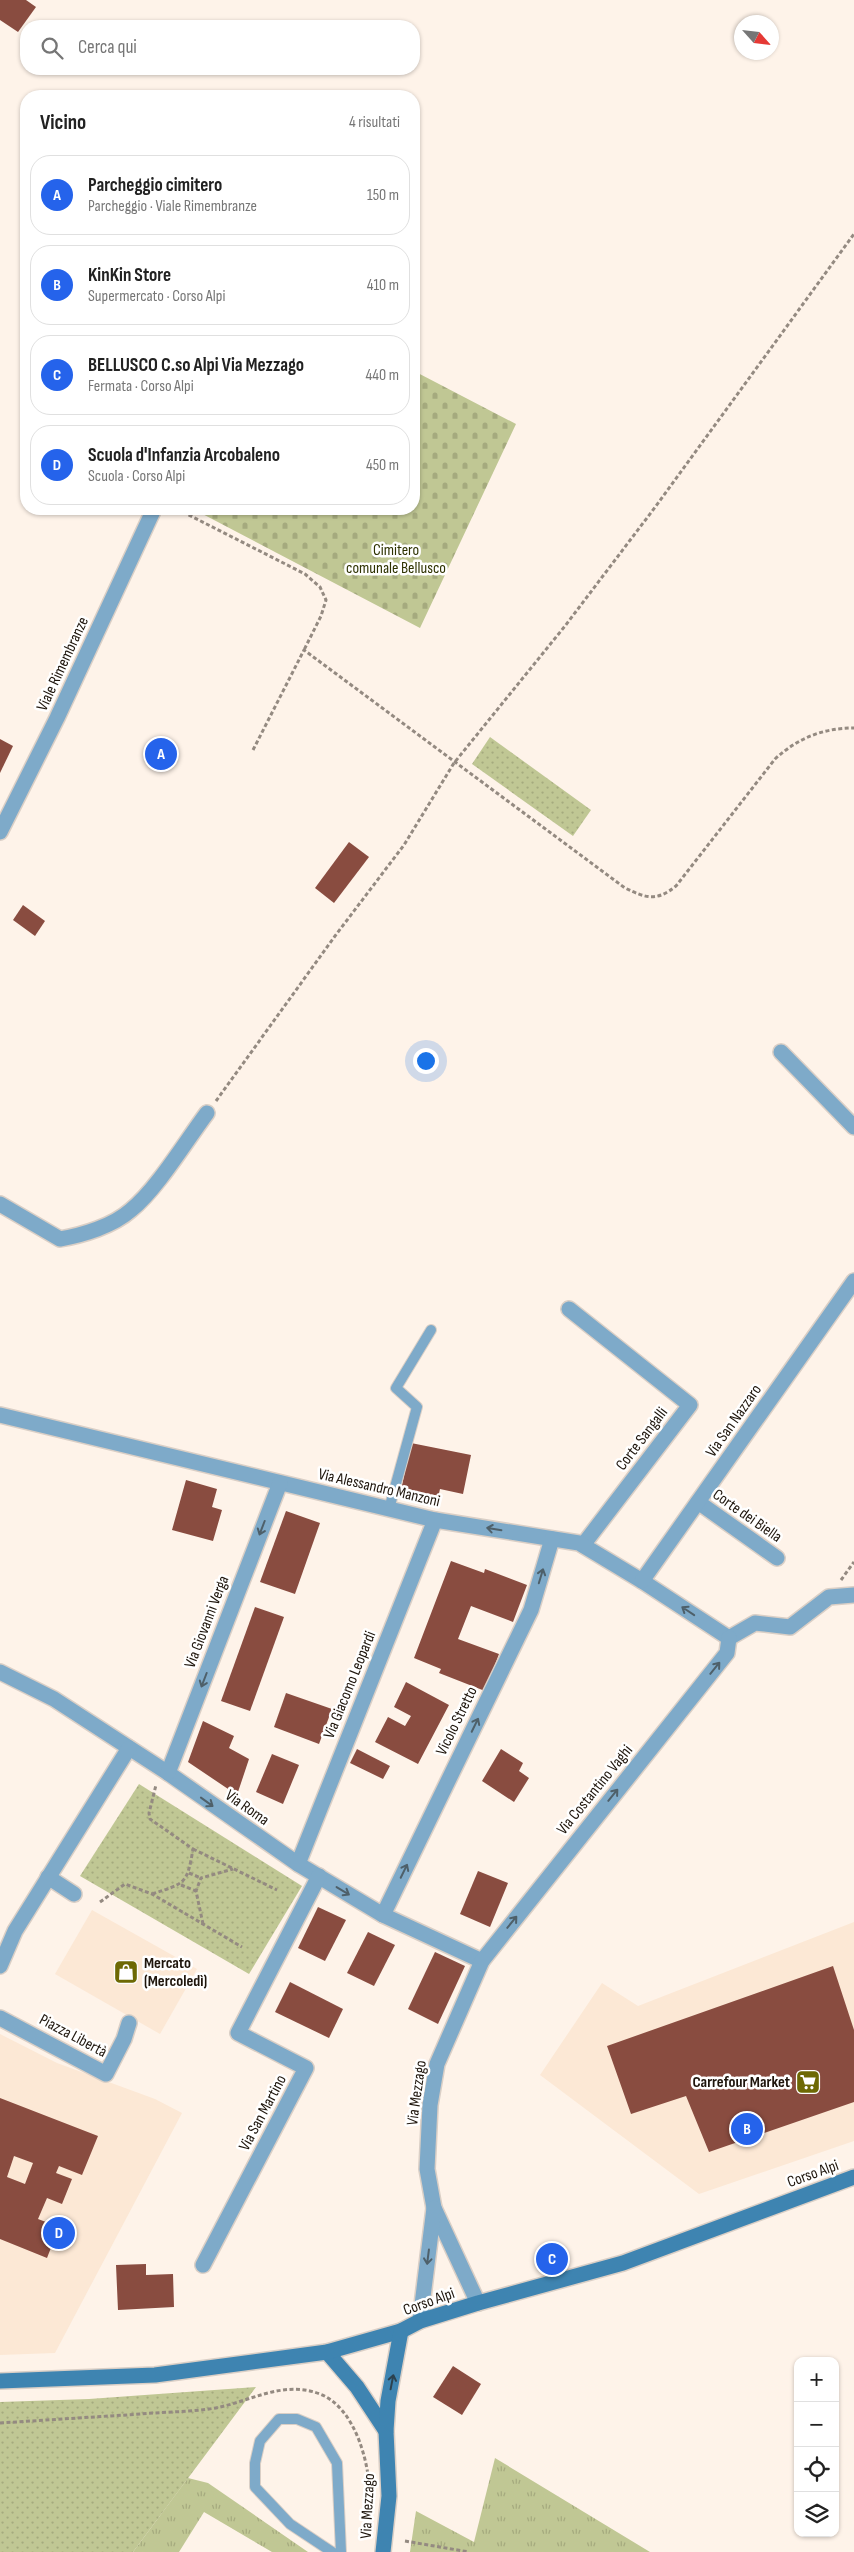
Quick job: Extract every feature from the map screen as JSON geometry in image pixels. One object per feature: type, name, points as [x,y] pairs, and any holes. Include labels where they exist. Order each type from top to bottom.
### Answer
[{"type":"main road","name":"Corso Alpi","points":[[0,2381],[155,2375],[327,2352],[401,2331],[420,2321],[478,2303],[623,2263],[854,2177]]},
{"type":"main road","name":"Via Mezzago","points":[[383,2552],[389,2496],[386,2431],[388,2401],[401,2331]]},
{"type":"main road","points":[[327,2352],[357,2388],[386,2431]]},
{"type":"street","name":"Viale Rimembranze","points":[[0,832],[61,710],[151,515]]},
{"type":"street","points":[[781,1052],[854,1127]]},
{"type":"street","points":[[0,1204],[60,1239],[87,1234],[130,1211],[147,1194],[208,1112]]},
{"type":"street","name":"Via San Nazzaro","points":[[642,1580],[854,1281]]},
{"type":"street","name":"Corte Sangalli","points":[[568,1310],[690,1406],[582,1546]]},
{"type":"street","name":"Via Alessandro Manzoni","points":[[0,1415],[435,1520],[552,1539],[582,1546],[642,1580],[729,1638]]},
{"type":"street","name":"Via Giovanni Verga","points":[[168,1773],[280,1483]]},
{"type":"street","name":"Corte dei Biella","points":[[698,1502],[777,1558]]},
{"type":"street","name":"Via Giacomo Leopardi","points":[[298,1864],[435,1520]]},
{"type":"street","name":"Vicolo Stretto","points":[[383,1915],[531,1610],[552,1539]]},
{"type":"street","points":[[729,1638],[755,1623],[790,1626],[829,1597],[854,1595]]},
{"type":"street","name":"Via Costantino Vaghi","points":[[482,1961],[727,1653],[729,1638]]},
{"type":"street","name":"Via Roma","points":[[0,1672],[54,1699],[168,1773],[298,1864],[383,1915],[482,1961]]},
{"type":"street","points":[[0,1966],[16,1931],[129,1748]]},
{"type":"street","name":"Via San Martino","points":[[203,2265],[306,2068],[238,2033],[319,1876]]},
{"type":"street","points":[[48,1877],[74,1894]]},
{"type":"street","name":"Via Mezzago","points":[[478,2303],[434,2208],[427,2169],[430,2105],[437,2064],[482,1961]]},
{"type":"street","name":"Piazza Libertà","points":[[0,2018],[106,2074],[124,2039],[129,2023]]},
{"type":"street","name":"Via Mezzago","points":[[420,2321],[434,2208]]},
{"type":"lane","points":[[389,1509],[417,1407],[396,1388],[431,1330]]},
{"type":"lane","points":[[332,2552],[290,2524],[255,2487],[255,2464],[260,2441],[279,2419],[297,2419],[316,2426],[337,2462],[341,2552]]},
{"type":"path","points":[[208,1112],[335,936],[404,845],[454,763],[565,626],[656,506],[854,234]]},
{"type":"path","points":[[189,515],[305,574],[320,587],[326,600],[322,616],[253,750]]},
{"type":"path","points":[[304,650],[625,888],[646,898],[664,895],[676,886],[775,759],[792,743],[809,735],[854,728]]},
{"type":"path","points":[[150,1778],[156,1784],[149,1813],[150,1819],[193,1849],[277,1890]]},
{"type":"path","points":[[181,1885],[189,1873],[193,1849]]},
{"type":"path","points":[[189,1873],[201,1878],[234,1869]]},
{"type":"path","points":[[201,1878],[196,1891],[204,1924]]},
{"type":"path","points":[[100,1902],[125,1884],[152,1894],[242,1947]]},
{"type":"path","points":[[152,1894],[181,1885],[196,1891]]},
{"type":"path","points":[[0,2423],[210,2409],[270,2392],[304,2390],[322,2395],[335,2404],[347,2417],[358,2439],[367,2464],[370,2501]]},
{"type":"path","points":[[405,2541],[469,2552]]},
{"type":"shaded area","name":"Mercato (Mercoledì)","points":[[92,1910],[197,1969],[160,2034],[55,1974]]},
{"type":"shaded area","points":[[854,1922],[854,2141],[699,2194],[540,2075],[602,1983],[638,2006]]},
{"type":"shaded area","points":[[0,2034],[57,2063],[155,2099],[182,2113],[55,2353],[0,2355]]},
{"type":"green space","name":"Cimitero comunale Bellusco","points":[[420,374],[516,424],[420,628],[204,515],[420,515]]},
{"type":"green space","points":[[490,737],[591,810],[573,836],[472,764]]},
{"type":"green space","points":[[139,1784],[302,1886],[249,1974],[80,1876]]},
{"type":"green space","points":[[256,2387],[133,2552],[0,2552],[0,2402],[89,2399]]},
{"type":"green space","points":[[495,2458],[650,2552],[410,2552],[416,2511],[474,2542]]},
{"type":"green space","points":[[188,2478],[208,2483],[308,2552],[272,2552],[204,2512],[179,2552],[133,2552]]},
{"type":"building","points":[[0,0],[26,0],[36,7],[27,20],[20,20],[20,29],[18,32],[0,20]]},
{"type":"building","points":[[0,739],[13,746],[0,773]]},
{"type":"building","points":[[349,842],[369,857],[334,903],[315,888]]},
{"type":"building","points":[[23,905],[45,921],[35,936],[13,920]]},
{"type":"building","points":[[411,1443],[471,1455],[463,1494],[440,1489],[438,1498],[401,1490]]},
{"type":"building","points":[[186,1480],[217,1489],[212,1507],[222,1510],[213,1541],[172,1530]]},
{"type":"building","points":[[286,1511],[320,1523],[295,1594],[260,1582]]},
{"type":"building","points":[[451,1561],[484,1573],[485,1569],[527,1585],[513,1622],[471,1606],[458,1639],[499,1654],[485,1691],[439,1673],[441,1669],[414,1658]]},
{"type":"building","points":[[255,1607],[284,1617],[250,1711],[221,1701]]},
{"type":"building","points":[[406,1682],[449,1705],[418,1764],[375,1742],[388,1717],[405,1726],[411,1716],[394,1707]]},
{"type":"building","points":[[286,1693],[332,1709],[319,1744],[274,1727]]},
{"type":"building","points":[[203,1721],[234,1736],[229,1748],[249,1759],[237,1795],[188,1762]]},
{"type":"building","points":[[357,1749],[390,1766],[383,1779],[350,1763]]},
{"type":"building","points":[[501,1749],[523,1763],[519,1771],[529,1778],[514,1802],[482,1781]]},
{"type":"building","points":[[272,1754],[299,1765],[283,1804],[256,1792]]},
{"type":"building","points":[[478,1871],[508,1883],[490,1927],[460,1914]]},
{"type":"building","points":[[318,1907],[346,1920],[325,1961],[298,1948]]},
{"type":"building","points":[[368,1932],[395,1945],[374,1986],[347,1973]]},
{"type":"building","points":[[435,1952],[465,1966],[438,2024],[408,2009]]},
{"type":"building","points":[[833,1966],[854,2030],[854,2102],[709,2152],[686,2096],[631,2114],[607,2046]]},
{"type":"building","points":[[290,1982],[343,2009],[329,2038],[275,2012]]},
{"type":"building","points":[[0,2098],[98,2136],[82,2175],[59,2166],[56,2173],[72,2179],[62,2204],[47,2198],[38,2219],[59,2227],[47,2258],[0,2239]],"holes":[[[14,2156],[33,2163],[25,2184],[7,2177]]]},
{"type":"building","points":[[146,2264],[146,2275],[173,2274],[174,2307],[118,2310],[116,2265]]},
{"type":"building","points":[[453,2366],[481,2384],[462,2415],[433,2397]]},
{"type":"place","name":"Parcheggio cimitero","points":[[161,754]]},
{"type":"place","name":"Mercato (Mercoledì)","points":[[126,1972]]},
{"type":"place","name":"Carrefour Market","points":[[808,2082]]},
{"type":"place","name":"KinKin Store","points":[[747,2129]]},
{"type":"place","name":"Scuola d'Infanzia Arcobaleno","points":[[59,2233]]},
{"type":"place","name":"BELLUSCO C.so Alpi Via Mezzago","points":[[552,2259]]}]
